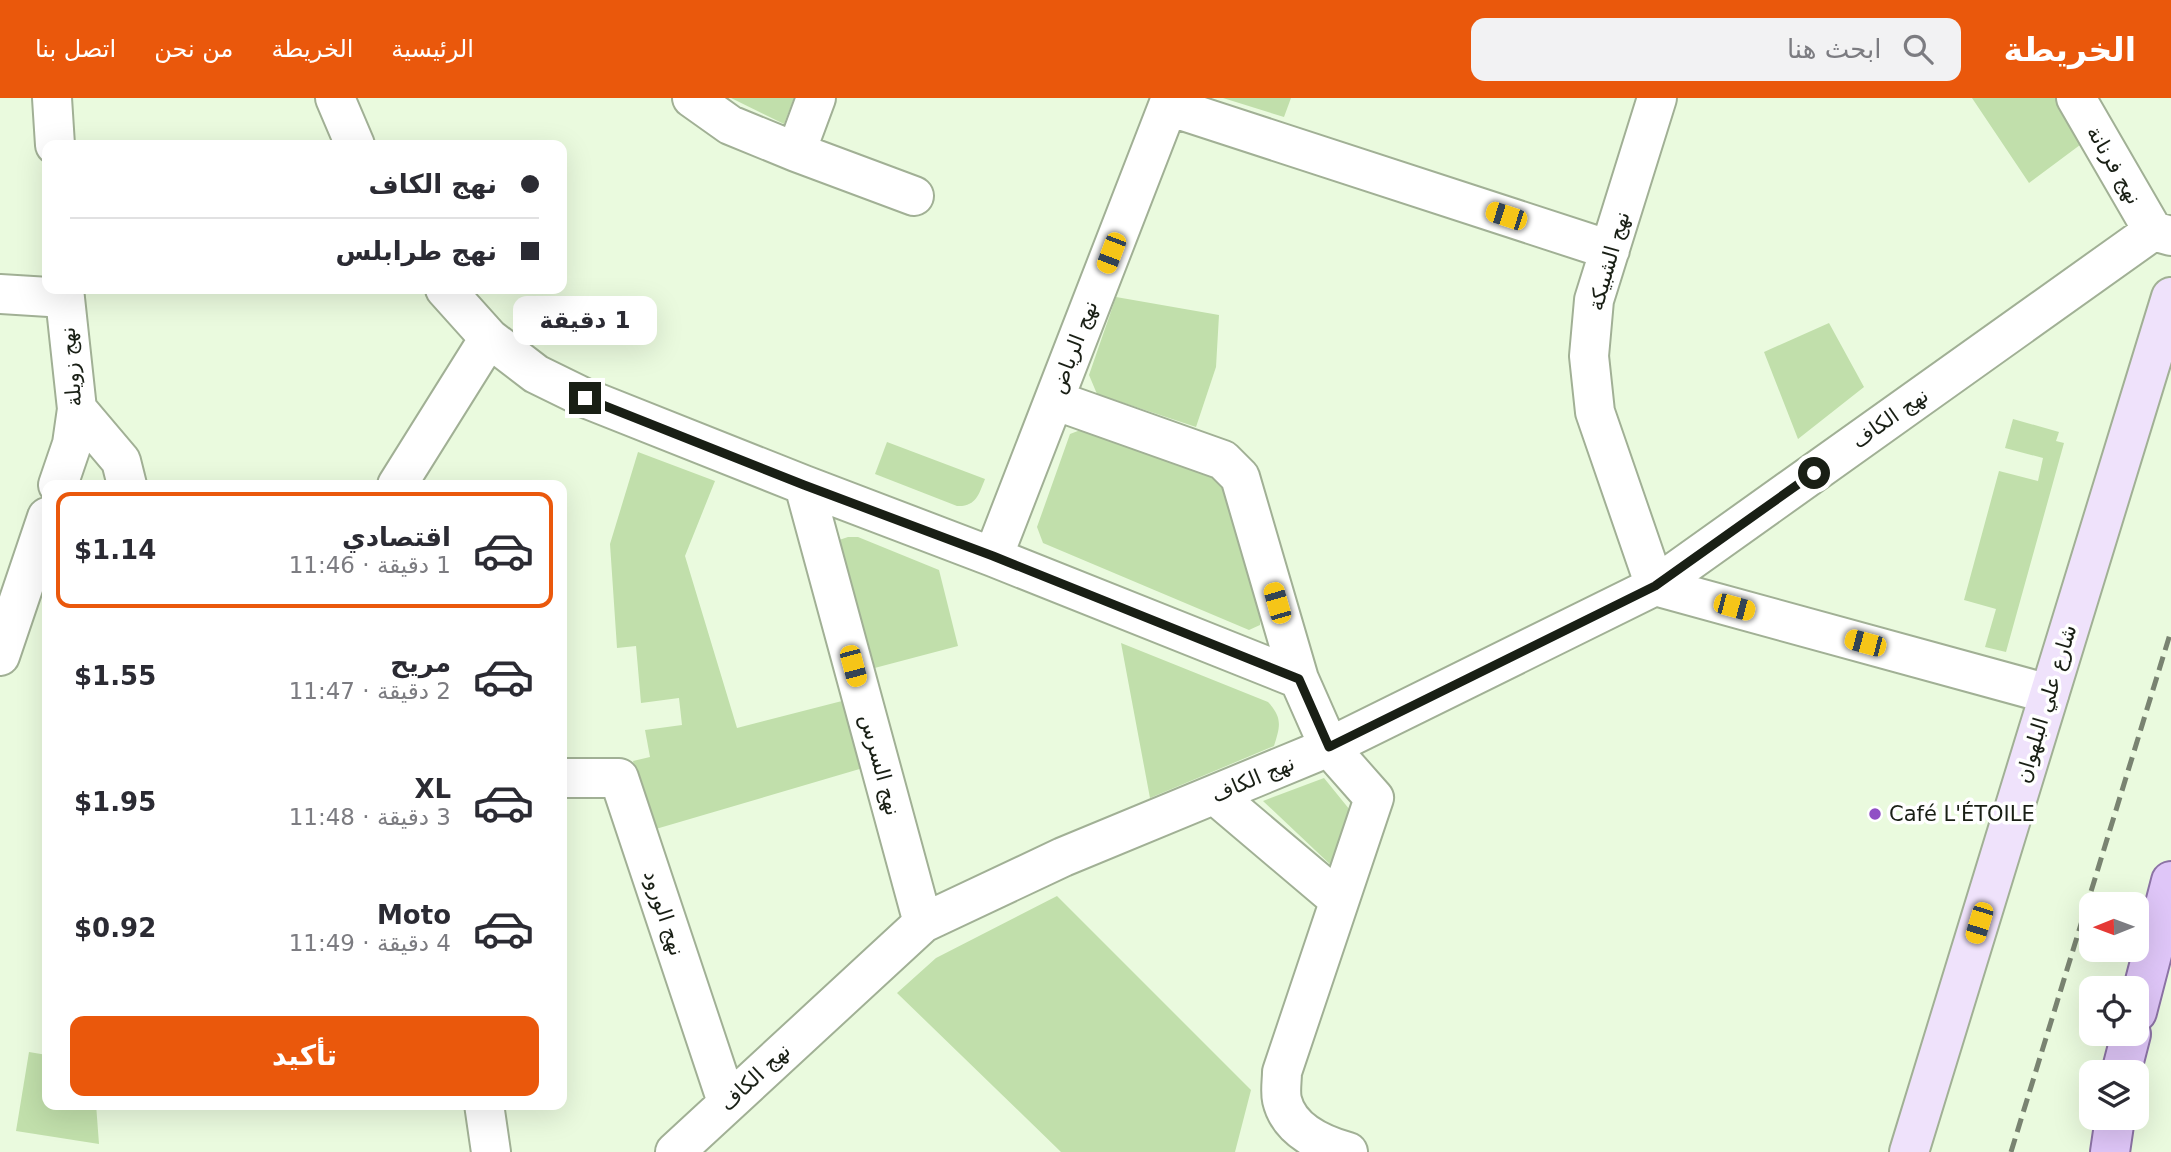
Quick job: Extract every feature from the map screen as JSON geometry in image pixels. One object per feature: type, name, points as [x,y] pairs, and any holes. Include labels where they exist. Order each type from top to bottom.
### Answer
[{"type":"main road","points":[[2146,976],[2171,881]]},
{"type":"main road","points":[[2110,1152],[2113,1130]]},
{"type":"street","points":[[52,98],[55,140]]},
{"type":"street","points":[[335,98],[353,140]]},
{"type":"street","points":[[692,98],[730,125],[914,196]]},
{"type":"street","points":[[796,152],[816,98]]},
{"type":"street","name":"نهج الشبيكة","points":[[1655,586],[1595,412],[1588,356],[1594,300],[1657,98]]},
{"type":"street","name":"نهج فرنانة","points":[[2076,98],[2162,234]]},
{"type":"street","points":[[1170,102],[1610,250]]},
{"type":"street","name":"نهج الرياض","points":[[993,556],[1170,102]]},
{"type":"street","name":"نهج الكاف","points":[[674,1152],[923,923],[1063,857],[1329,747],[1655,586],[2162,234]]},
{"type":"street","points":[[0,293],[42,293]]},
{"type":"street","name":"نهج زويلة","points":[[60,480],[72,444],[77,409],[65,294]]},
{"type":"street","points":[[449,294],[489,338],[536,374],[585,398],[993,556],[1299,679]]},
{"type":"street","name":"شارع علي البلهوان","points":[[1909,1152],[2171,297]]},
{"type":"street","points":[[400,480],[489,338]]},
{"type":"street","points":[[1054,400],[1223,460],[1240,477],[1299,679],[1329,747],[1374,798],[1282,1072],[1282,1098],[1289,1119],[1305,1134],[1348,1152]]},
{"type":"street","points":[[77,409],[121,461],[126,480]]},
{"type":"street","name":"نهج السرس","points":[[804,485],[923,923]]},
{"type":"street","points":[[0,656],[42,532]]},
{"type":"street","points":[[1655,586],[2049,694]]},
{"type":"street","name":"نهج الورود","points":[[567,778],[619,778],[727,1102]]},
{"type":"street","points":[[1215,795],[1339,900]]},
{"type":"street","points":[[485,1110],[491,1152]]},
{"type":"green space","points":[[731,98],[794,98],[784,124]]},
{"type":"green space","points":[[1223,98],[1291,98],[1284,117]]},
{"type":"green space","points":[[1972,98],[2058,98],[2084,142],[2029,183]]},
{"type":"green space","points":[[1116,297],[1219,315],[1216,367],[1196,427],[1097,394],[1089,375]]},
{"type":"green space","points":[[1829,323],[1864,387],[1798,439],[1764,352]]},
{"type":"green space","points":[[2013,419],[2059,432],[2056,441],[2064,443],[2006,652],[1985,647],[1996,609],[1964,600],[1999,471],[2038,481],[2043,458],[2005,448]]},
{"type":"green space","points":[[1083,429],[1216,479],[1228,496],[1261,610],[1260,625],[1249,630],[1043,543],[1037,527],[1070,434]]},
{"type":"green space","points":[[887,442],[985,479],[979,494],[973,502],[957,506],[875,474]]},
{"type":"green space","points":[[638,452],[715,481],[685,556],[737,728],[842,701],[863,768],[649,831],[633,761],[650,757],[645,730],[682,725],[679,698],[641,703],[636,646],[617,648],[610,544]]},
{"type":"green space","points":[[848,537],[858,537],[939,570],[958,646],[867,670],[836,544]]},
{"type":"green space","points":[[1121,643],[1268,702],[1279,723],[1274,746],[1150,798]]},
{"type":"green space","points":[[1324,778],[1354,815],[1334,868],[1263,801]]},
{"type":"green space","points":[[1057,896],[1251,1090],[1235,1152],[1061,1152],[897,993],[936,958]]},
{"type":"green space","points":[[29,1052],[42,1054],[42,1110],[96,1110],[99,1144],[16,1131]]},
{"type":"railway","points":[[2011,1152],[2171,631]]},
{"type":"place","name":"Café L'ÉTOILE","points":[[1875,814]]},
{"type":"route","points":[[585,398],[993,556],[1299,679],[1329,747],[1655,586],[1814,473]]}]
